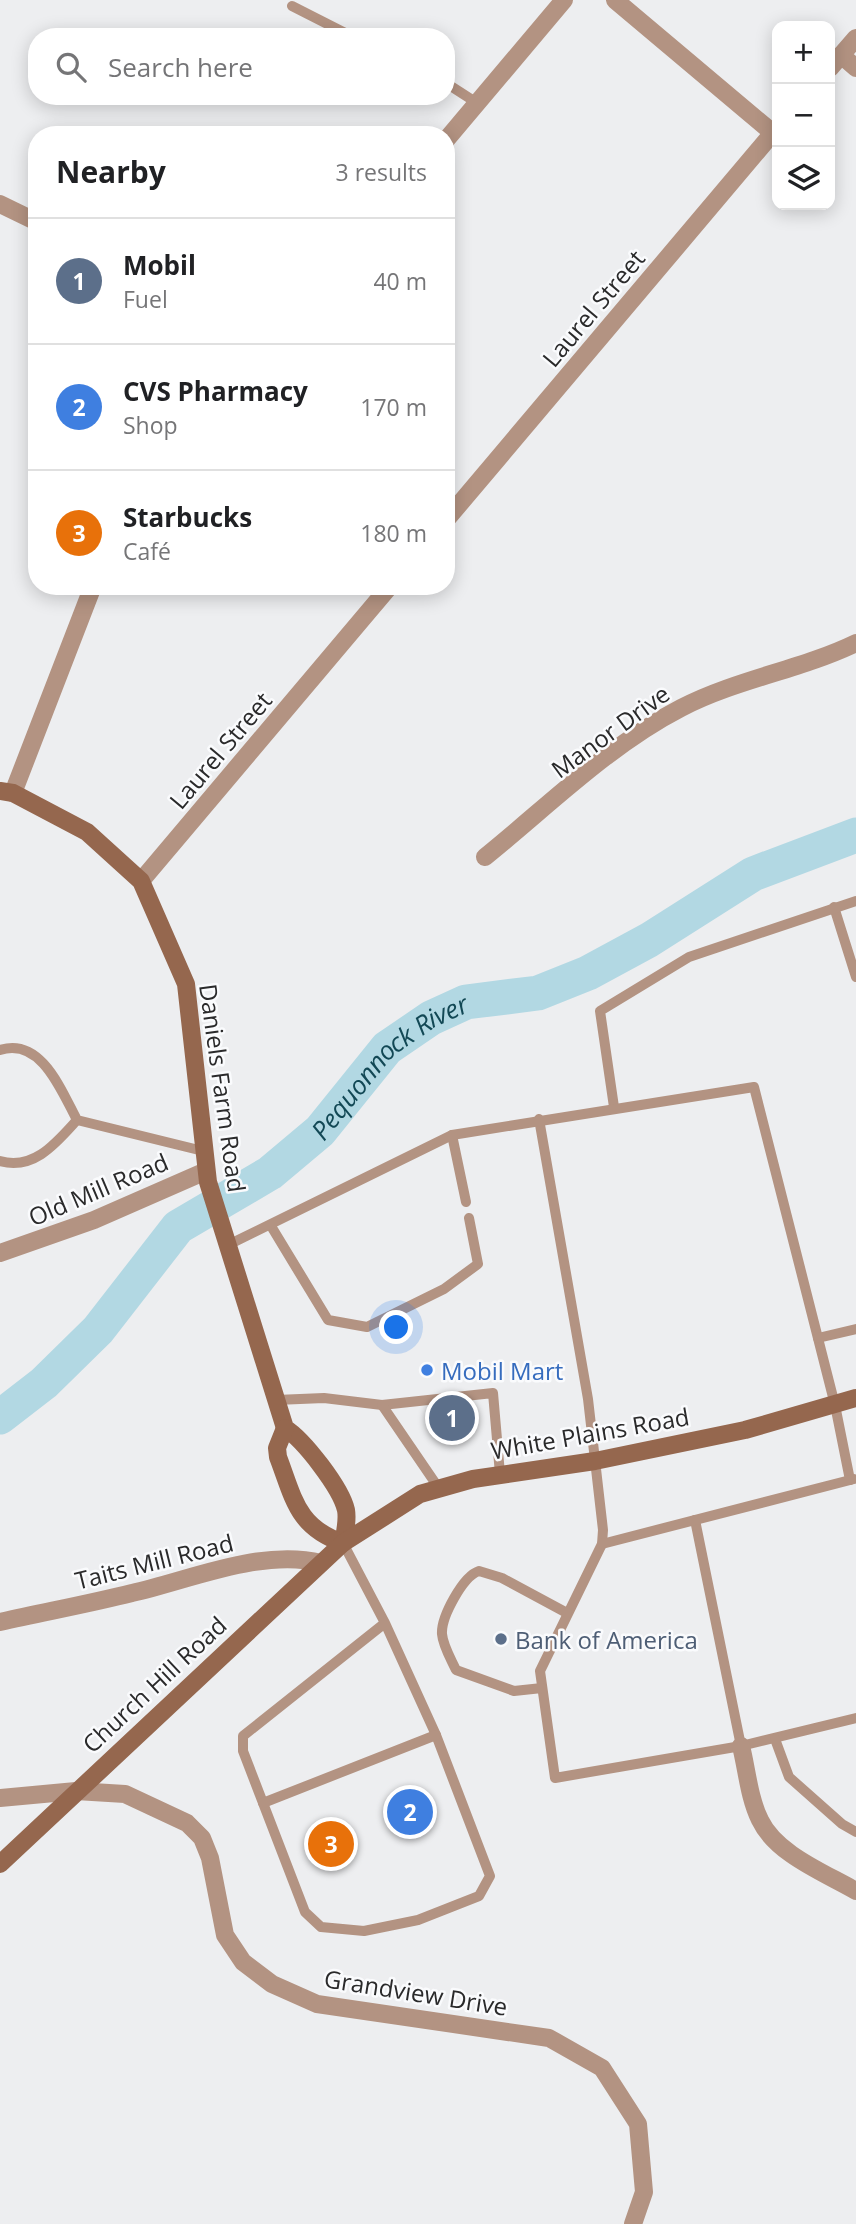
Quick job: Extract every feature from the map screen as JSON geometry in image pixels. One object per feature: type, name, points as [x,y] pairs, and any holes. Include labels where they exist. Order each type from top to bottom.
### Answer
[{"type":"main road","name":"Daniels Farm Road","points":[[6,792],[87,832],[141,881],[186,984],[203,1151],[207,1177],[220,1222],[285,1428],[302,1441],[342,1500],[347,1525],[343,1543],[314,1530],[299,1511],[278,1457],[277,1448],[285,1428]]},
{"type":"main road","name":"White Plains Road","points":[[343,1543],[410,1500],[438,1487],[500,1474],[595,1461],[745,1430],[856,1398]]},
{"type":"main road","name":"Church Hill Road","points":[[0,1864],[343,1543]]},
{"type":"street","points":[[455,129],[564,0]]},
{"type":"street","points":[[615,0],[772,129]]},
{"type":"street","points":[[856,38],[835,62],[856,68]]},
{"type":"street","name":"Laurel Street","points":[[455,509],[772,135]]},
{"type":"street","points":[[0,204],[28,218]]},
{"type":"street","points":[[6,792],[89,595]]},
{"type":"street","name":"Laurel Street","points":[[141,881],[382,595]]},
{"type":"street","name":"Manor Drive","points":[[485,857],[623,745],[680,708],[734,684],[830,655],[856,643]]},
{"type":"street","name":"Old Mill Road","points":[[0,1269],[4,1252],[207,1177]]},
{"type":"street","name":"Taits Mill Road","points":[[0,1622],[130,1594],[263,1559],[302,1558],[321,1563]]},
{"type":"street","points":[[741,1746],[756,1811],[766,1831],[785,1849],[856,1891]]},
{"type":"street","name":"Grandview Drive","points":[[0,1798],[76,1791],[125,1794],[187,1823],[202,1838],[225,1935],[243,1962],[272,1983],[317,2004],[549,2038],[601,2068],[638,2124],[644,2192],[633,2224]]},
{"type":"lane","points":[[292,6],[336,28]]},
{"type":"lane","points":[[455,89],[477,103]]},
{"type":"lane","points":[[614,1107],[600,1011],[689,957],[856,901]]},
{"type":"lane","points":[[835,907],[856,977]]},
{"type":"lane","points":[[0,1050],[12,1046],[28,1051],[45,1065],[77,1120],[203,1151]]},
{"type":"lane","points":[[228,1245],[271,1226],[421,1147],[452,1135],[614,1107],[754,1087],[853,1479],[603,1544]]},
{"type":"lane","points":[[539,1119],[572,1301],[595,1461],[603,1544],[540,1671],[555,1778],[741,1746],[856,1718]]},
{"type":"lane","points":[[0,1161],[9,1164],[32,1160],[51,1148],[77,1120]]},
{"type":"lane","points":[[452,1135],[466,1202]]},
{"type":"lane","points":[[271,1226],[328,1320],[367,1327],[444,1289],[478,1264],[469,1218]]},
{"type":"lane","points":[[818,1338],[856,1329]]},
{"type":"lane","points":[[276,1400],[324,1398],[382,1405],[493,1393],[500,1474]]},
{"type":"lane","points":[[382,1405],[438,1487]]},
{"type":"lane","points":[[695,1520],[741,1746]]},
{"type":"lane","points":[[343,1543],[385,1623],[436,1735],[490,1876],[480,1896],[418,1920],[364,1931],[321,1927],[305,1912],[243,1751],[243,1736],[385,1623]]},
{"type":"lane","points":[[542,1688],[514,1691],[456,1670],[442,1637],[444,1622],[466,1578],[480,1571],[502,1578],[567,1613]]},
{"type":"lane","points":[[263,1803],[436,1735]]},
{"type":"lane","points":[[775,1739],[789,1777],[842,1824],[856,1832]]},
{"type":"waterway","name":"Pequonnock River","points":[[0,1417],[44,1383],[98,1330],[178,1227],[270,1173],[320,1131],[387,1048],[431,1018],[466,1002],[538,993],[588,973],[649,940],[753,874],[856,835]]},
{"type":"place","name":"Mobil Mart","points":[[427,1370]]},
{"type":"place","name":"Mobil","points":[[452,1418]]},
{"type":"place","name":"Bank of America","points":[[501,1639]]},
{"type":"place","name":"CVS Pharmacy","points":[[410,1812]]},
{"type":"place","name":"Starbucks","points":[[331,1844]]}]
